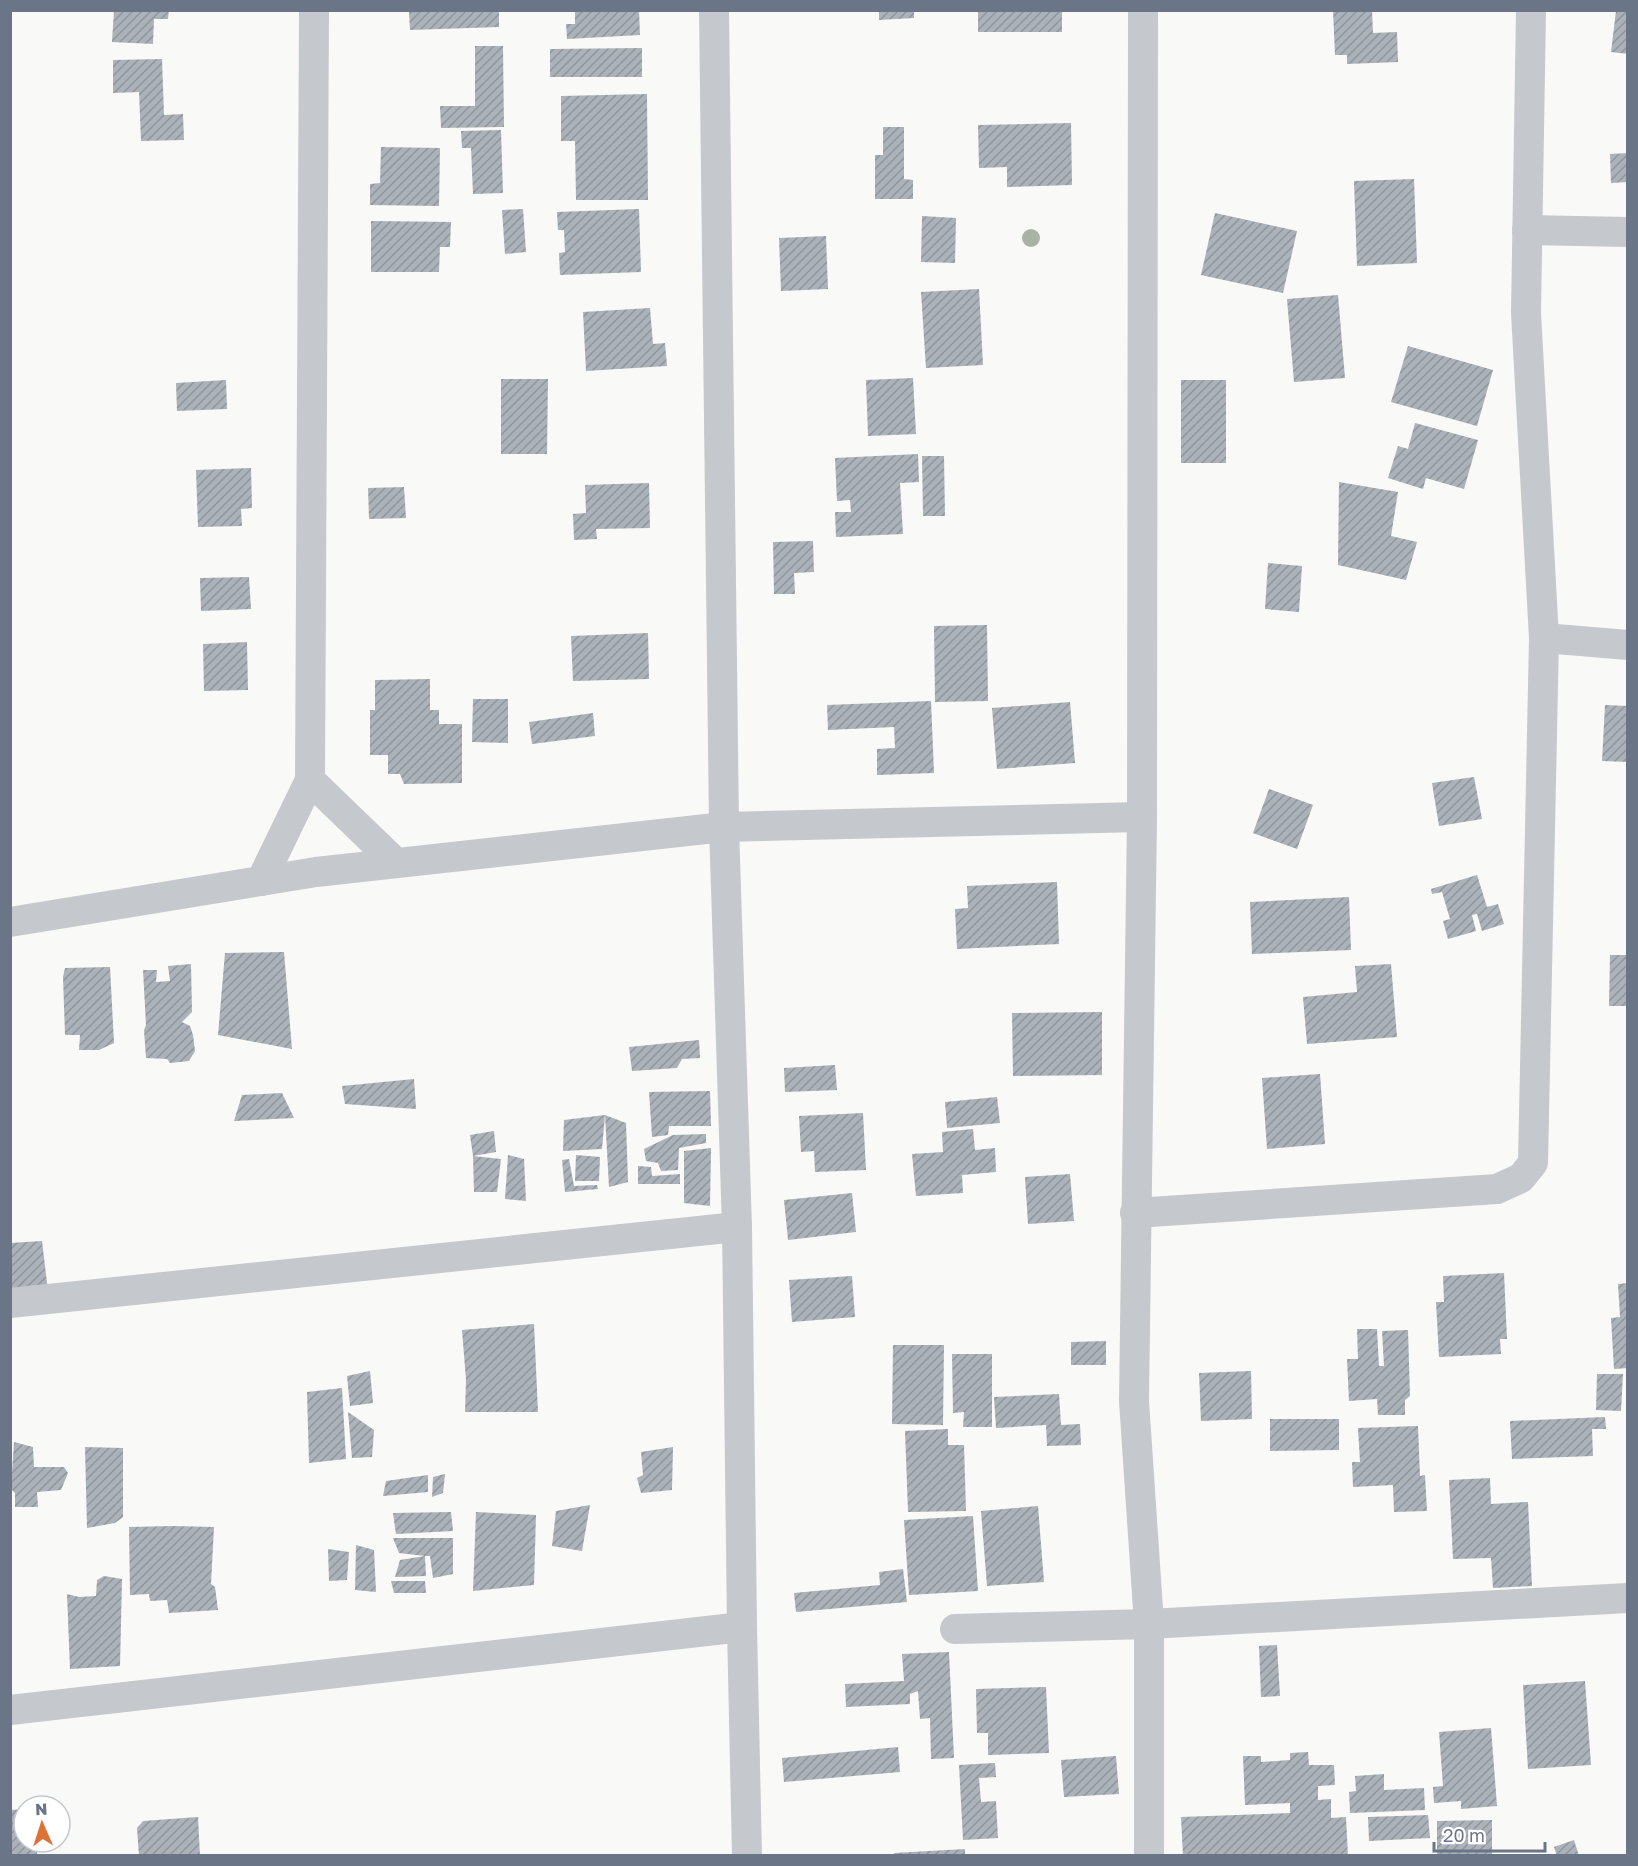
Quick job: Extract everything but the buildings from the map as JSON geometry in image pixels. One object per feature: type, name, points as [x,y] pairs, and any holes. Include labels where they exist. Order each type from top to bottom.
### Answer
[{"type":"street","points":[[261,881],[310,780],[314,10]]},
{"type":"street","points":[[714,10],[724,827],[737,1227],[747,1856]]},
{"type":"street","points":[[1143,10],[1142,817],[1134,1401],[1149,1624],[1149,1856]]},
{"type":"street","points":[[1135,1213],[1497,1189],[1521,1178],[1533,1163],[1544,638],[1526,313],[1531,10]]},
{"type":"street","points":[[1527,230],[1628,232]]},
{"type":"street","points":[[1544,638],[1628,645]]},
{"type":"street","points":[[310,780],[396,863]]},
{"type":"street","points":[[10,922],[316,872],[724,827],[1142,817]]},
{"type":"street","points":[[10,1303],[737,1227]]},
{"type":"street","points":[[955,1629],[1149,1624],[1628,1598]]},
{"type":"street","points":[[10,1710],[742,1626]]}]
